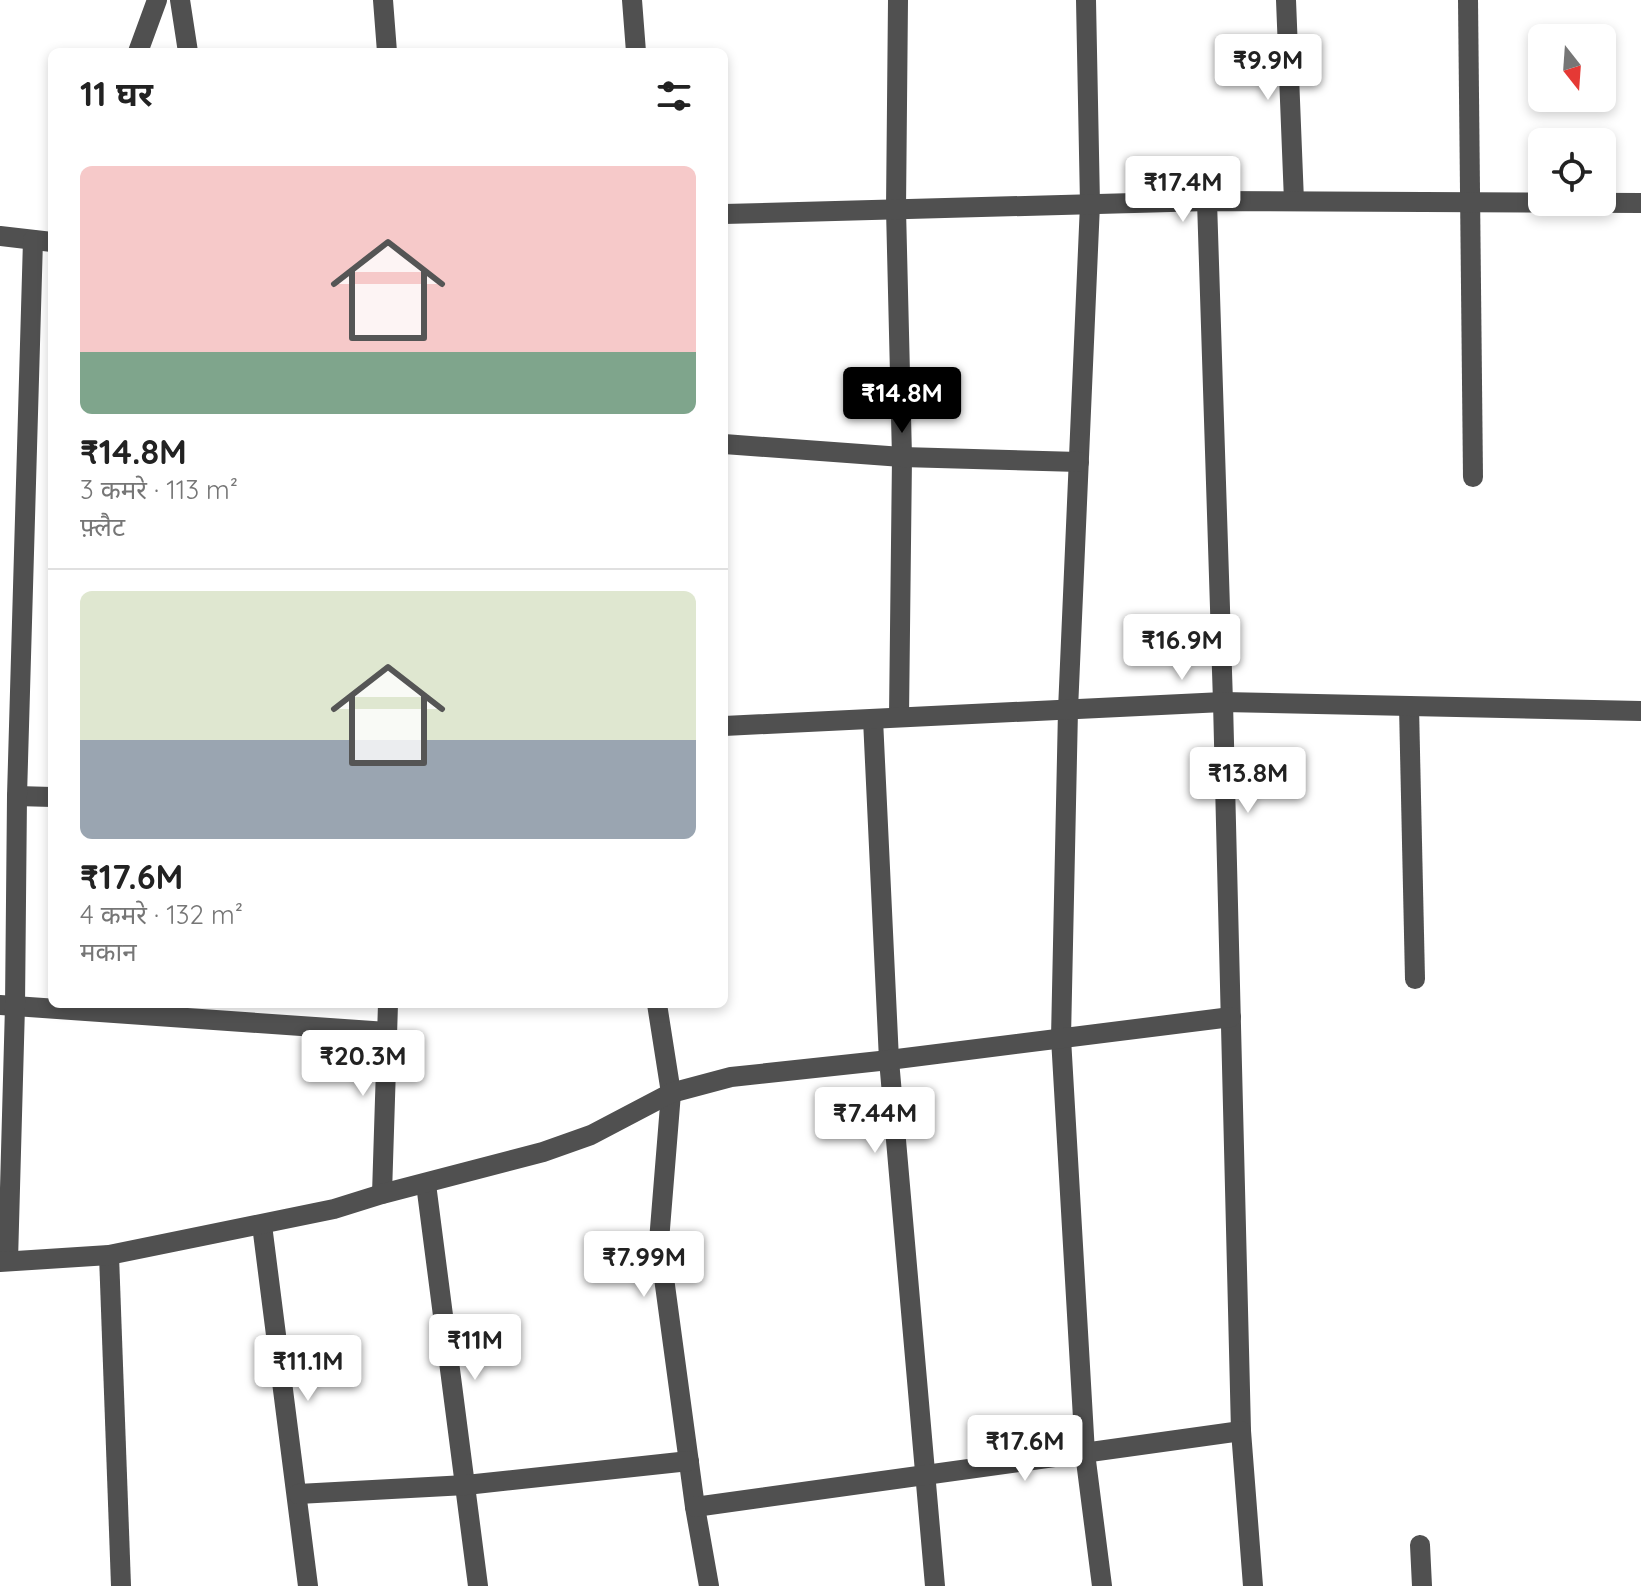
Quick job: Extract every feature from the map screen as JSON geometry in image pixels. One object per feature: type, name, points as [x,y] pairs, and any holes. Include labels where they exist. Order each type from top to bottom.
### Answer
[{"type":"street","points":[[139,48],[157,0]]},
{"type":"street","points":[[180,0],[187,48]]},
{"type":"street","points":[[383,0],[387,48]]},
{"type":"street","points":[[632,0],[636,48]]},
{"type":"street","points":[[898,0],[896,209],[902,457],[899,717]]},
{"type":"street","points":[[1086,0],[1090,204],[1068,710],[1061,1038],[1085,1453],[1102,1586]]},
{"type":"street","points":[[1286,0],[1294,201]]},
{"type":"street","points":[[1468,0],[1473,477]]},
{"type":"street","points":[[728,214],[1207,201],[1641,203]]},
{"type":"street","points":[[1207,201],[1241,1431],[1253,1586]]},
{"type":"street","points":[[0,236],[42,241],[8,1005],[4,1262],[109,1255],[334,1209],[543,1152],[591,1135],[671,1093],[731,1077],[1231,1017]]},
{"type":"street","points":[[728,444],[902,457],[1079,462]]},
{"type":"street","points":[[728,726],[1223,702],[1641,711]]},
{"type":"street","points":[[1409,706],[1415,979]]},
{"type":"street","points":[[873,719],[889,1060],[935,1586]]},
{"type":"street","points":[[17,796],[48,797]]},
{"type":"street","points":[[8,1005],[48,1008]]},
{"type":"street","points":[[50,1008],[387,1032]]},
{"type":"street","points":[[382,1194],[388,1008]]},
{"type":"street","points":[[658,1008],[671,1093],[659,1241],[695,1507],[709,1586]]},
{"type":"street","points":[[426,1184],[478,1586]]},
{"type":"street","points":[[262,1225],[308,1586]]},
{"type":"street","points":[[109,1255],[121,1586]]},
{"type":"street","points":[[695,1507],[1241,1431]]},
{"type":"street","points":[[298,1494],[466,1485],[689,1461]]},
{"type":"street","points":[[1420,1545],[1422,1586]]}]
